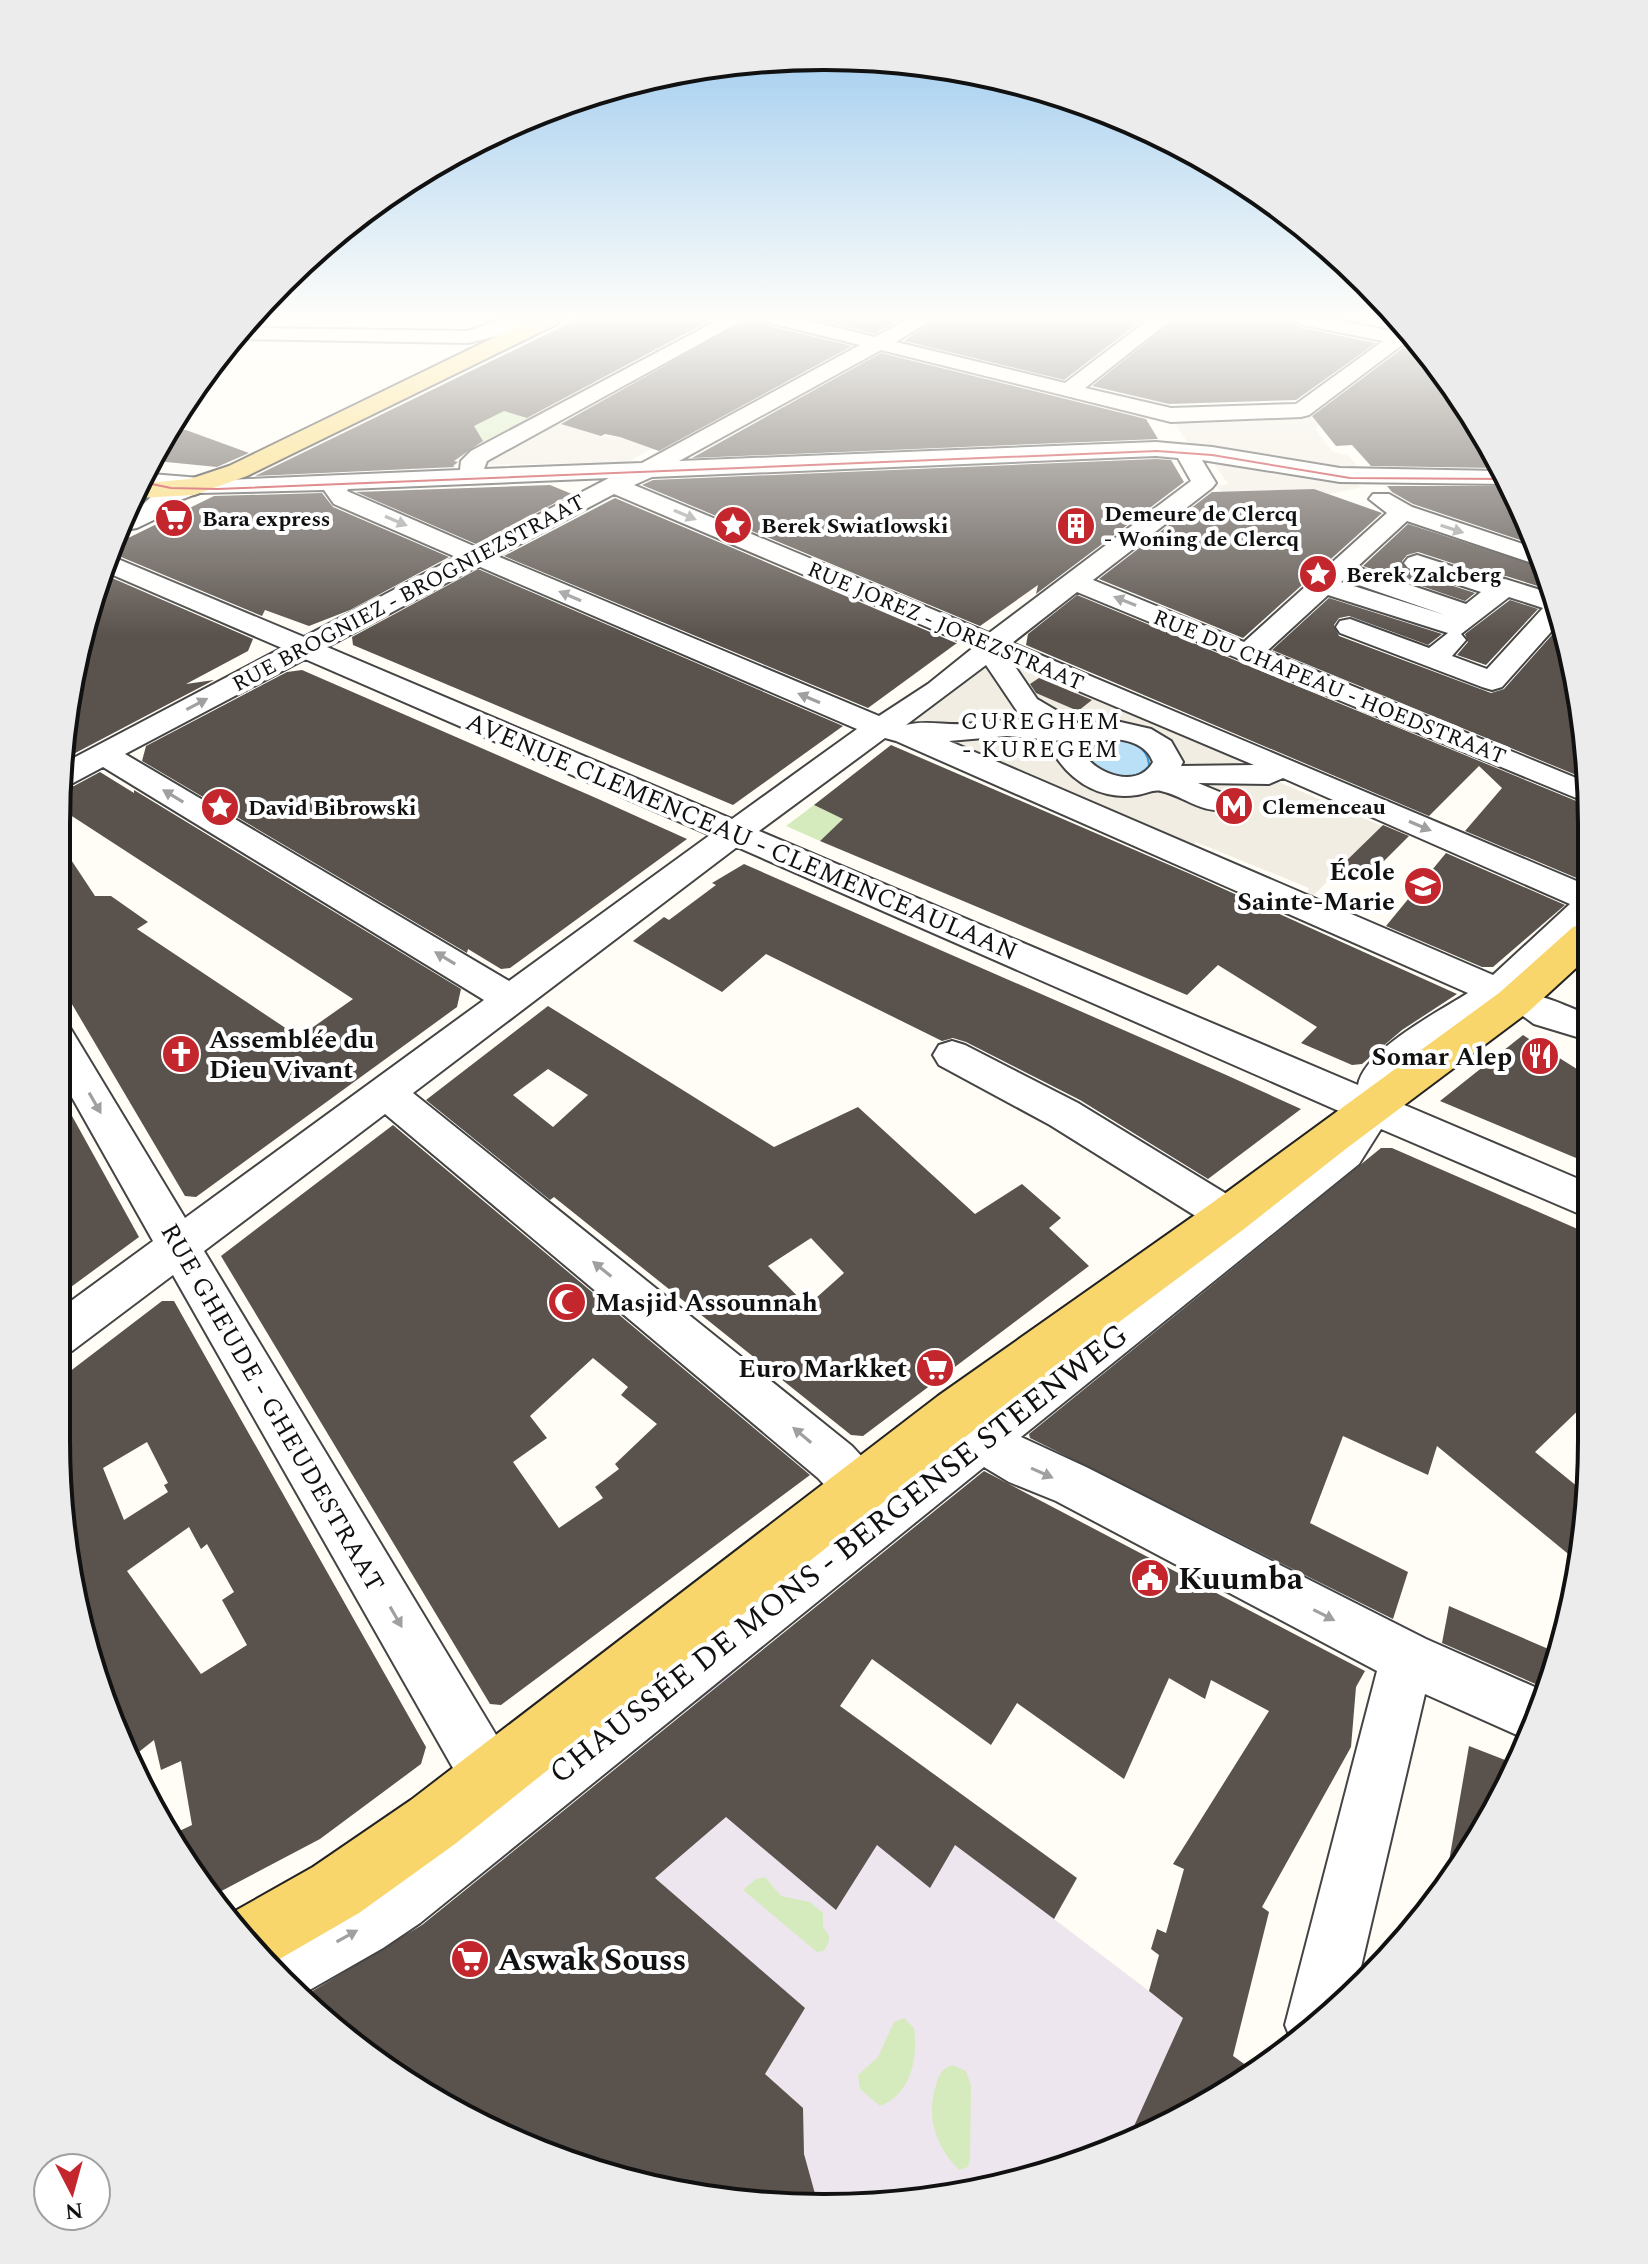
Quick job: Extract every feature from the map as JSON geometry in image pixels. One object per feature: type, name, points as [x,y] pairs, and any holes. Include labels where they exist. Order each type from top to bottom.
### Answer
[{"type":"main road","points":[[148,491],[194,487],[238,471],[333,425]]},
{"type":"main road","points":[[152,483],[194,487]]},
{"type":"main road","name":"CHAUSSÉE DE MONS - BERGENSE STEENWEG","points":[[256,1936],[336,1890],[490,1778],[859,1488],[969,1426],[1228,1216],[1514,1001],[1578,944]]},
{"type":"street","points":[[479,472],[473,461],[479,456],[538,425]]},
{"type":"street","name":"RUE BROGNIEZ - BROGNIEZSTRAAT","points":[[72,770],[613,485],[645,460],[716,425]]},
{"type":"street","points":[[1162,425],[1362,472],[1453,473],[1493,477]]},
{"type":"street","points":[[1176,430],[1179,425]]},
{"type":"street","points":[[134,520],[153,511],[160,499],[194,487],[338,482],[645,460],[1122,450],[1176,430],[1191,429],[1242,439],[1299,426],[1362,472],[1386,505],[1528,554]]},
{"type":"street","points":[[1080,735],[1071,757],[1090,778],[1129,786],[1157,778],[1198,774],[1269,775],[1156,735],[1116,730],[1080,735],[1007,727],[962,733],[911,730],[930,712],[1001,661],[1074,581],[1204,483],[1176,430]]},
{"type":"street","points":[[479,472],[556,446],[527,440]]},
{"type":"street","points":[[605,448],[645,460]]},
{"type":"street","points":[[156,476],[179,479],[194,487]]},
{"type":"street","points":[[338,482],[335,493],[342,499],[881,728],[906,734],[1243,878],[1514,1001],[1578,1024]]},
{"type":"street","name":"RUE JOREZ - JOREZSTRAAT","points":[[613,485],[1001,661],[1578,895]]},
{"type":"street","points":[[1249,652],[1403,512]]},
{"type":"street","points":[[1417,563],[1500,590]]},
{"type":"street","name":"AVENUE CLEMENCEAU - CLEMENCEAULAAN","points":[[116,566],[1578,1197]]},
{"type":"street","points":[[1332,578],[1464,621]]},
{"type":"street","name":"RUE DU CHAPEAU - HOEDSTRAAT","points":[[1074,581],[1577,789]]},
{"type":"street","points":[[1434,659],[1458,634],[1464,621],[1505,587],[1543,599]]},
{"type":"street","points":[[1350,627],[1492,681],[1549,618]]},
{"type":"street","points":[[70,1327],[864,737],[911,712],[982,656],[1040,671],[1143,715],[1168,762],[1157,778]]},
{"type":"street","points":[[1001,661],[1027,705],[1080,735]]},
{"type":"street","points":[[103,754],[511,999]]},
{"type":"street","points":[[1157,778],[1216,802]]},
{"type":"street","points":[[1157,778],[1168,809],[1191,846]]},
{"type":"street","name":"CHAUSSÉE DE MONS - BERGENSE STEENWEG","points":[[1514,1001],[1578,919]]},
{"type":"street","points":[[952,1055],[1064,1114],[1228,1216]]},
{"type":"street","name":"RUE GHEUDE - GHEUDESTRAAT","points":[[70,1060],[490,1778]]},
{"type":"street","points":[[387,1093],[835,1462],[859,1488]]},
{"type":"street","name":"CHAUSSÉE DE MONS - BERGENSE STEENWEG","points":[[287,1969],[362,1927],[399,1902],[969,1426],[1350,1148],[1374,1107]]},
{"type":"street","points":[[969,1426],[1044,1475],[1069,1483],[1407,1658],[1527,1712]]},
{"type":"street","points":[[1320,2008],[1407,1658]]},
{"type":"shaded area","points":[[556,425],[600,436],[620,437],[652,448],[628,462],[484,465],[487,460]]},
{"type":"shaded area","points":[[1175,425],[1319,425],[1315,429],[1333,452],[1349,456],[1363,473],[1191,447]]},
{"type":"shaded area","points":[[1201,458],[1351,481],[1362,487],[1329,494],[1314,489],[1222,492],[1216,486],[1228,484],[1212,461],[1200,461]]},
{"type":"shaded area","points":[[997,655],[1269,765],[1267,777],[1382,826],[1313,896],[1307,893],[1309,888],[1196,842],[1188,849],[910,726],[911,722]]},
{"type":"shaded area","points":[[725,1670],[1246,2065],[1201,2093],[1113,2137],[1066,2154],[971,2180],[922,2188],[824,2194],[735,2189],[761,2152],[463,1879],[502,1847],[510,1855],[697,1703],[692,1696]]},
{"type":"green space","points":[[467,425],[515,425],[481,443],[457,435]]},
{"type":"green space","points":[[814,805],[843,819],[820,841],[786,826]]},
{"type":"green space","points":[[765,1877],[781,1896],[810,1902],[823,1913],[823,1927],[829,1938],[824,1951],[817,1952],[743,1890],[756,1879]]},
{"type":"green space","points":[[904,2018],[914,2028],[915,2051],[910,2073],[899,2093],[880,2106],[860,2089],[858,2075],[878,2057],[894,2022]]},
{"type":"green space","points":[[953,2065],[966,2071],[971,2085],[970,2160],[968,2167],[959,2170],[938,2140],[932,2118],[938,2079],[944,2069]]},
{"type":"water","points":[[1107,739],[1135,744],[1145,752],[1149,766],[1131,776],[1095,773],[1082,751],[1092,742]]},
{"type":"building","points":[[361,425],[477,425],[474,426],[483,441],[454,461],[458,462],[455,467],[255,476]]},
{"type":"building","points":[[563,425],[707,425],[659,451],[620,437],[601,436]]},
{"type":"building","points":[[752,425],[1149,425],[1158,439],[692,458]]},
{"type":"building","points":[[1319,425],[1463,425],[1488,468],[1371,466],[1352,445],[1336,446]]},
{"type":"building","points":[[181,430],[249,453],[217,467],[163,462]]},
{"type":"building","points":[[1171,460],[1184,482],[1036,594],[1038,585],[980,626],[642,485],[653,480]]},
{"type":"building","points":[[550,485],[572,494],[476,544],[356,492]]},
{"type":"building","points":[[1387,486],[1497,486],[1523,541],[1413,504]]},
{"type":"building","points":[[1314,489],[1382,513],[1243,638],[1099,579],[1212,492]]},
{"type":"building","points":[[322,493],[333,507],[449,557],[350,610],[309,626],[265,610],[262,616],[119,556],[125,539],[214,496]]},
{"type":"building","points":[[615,498],[957,643],[868,708],[504,556]]},
{"type":"building","points":[[1408,524],[1531,564],[1539,587],[1506,576],[1498,578],[1418,552],[1407,555],[1402,561],[1407,571],[1475,593],[1465,601],[1363,566]]},
{"type":"building","points":[[478,569],[843,726],[733,805],[353,645],[352,637]]},
{"type":"building","points":[[112,578],[253,639],[248,651],[186,684],[214,680],[74,754],[84,677]]},
{"type":"building","points":[[1077,595],[1577,801],[1578,879],[1465,831],[1502,788],[1479,766],[1429,816],[1026,645],[1028,634]]},
{"type":"building","points":[[1329,598],[1442,634],[1428,645],[1349,616],[1339,618],[1334,625],[1339,636],[1491,693],[1504,689],[1553,634],[1572,726],[1576,775],[1272,650]]},
{"type":"building","points":[[1510,600],[1538,609],[1486,665],[1457,655],[1468,642],[1465,634]]},
{"type":"building","points":[[302,670],[687,839],[510,968],[501,969],[468,949],[467,953],[142,761],[146,746],[287,672]]},
{"type":"building","points":[[1039,678],[1092,700],[1078,711],[1036,693],[1030,684]]},
{"type":"building","points":[[891,745],[1195,876],[1457,994],[1402,1030],[1362,1064],[1352,1065],[1301,1043],[1317,1027],[1218,965],[1187,995],[820,841],[843,819],[814,805]]},
{"type":"building","points":[[100,772],[134,793],[134,790],[461,989],[457,1007],[196,1197],[185,1196],[70,1001],[70,858],[95,896],[111,896],[148,922],[137,929],[299,1037],[353,999],[70,815],[74,786]]},
{"type":"building","points":[[1383,825],[1409,836],[1366,879],[1340,867]]},
{"type":"building","points":[[1446,853],[1565,905],[1493,967],[1482,967],[1386,926]]},
{"type":"building","points":[[744,864],[1301,1109],[1208,1179],[1080,1100],[966,1042],[953,1038],[942,1041],[766,954],[722,992],[633,941],[664,917],[669,920],[716,885],[712,883]]},
{"type":"building","points":[[548,1006],[774,1147],[858,1107],[975,1214],[1022,1184],[1061,1218],[1049,1228],[1089,1266],[863,1436],[851,1435],[554,1197],[550,1200],[426,1100]],"holes":[[[548,1069],[588,1095],[553,1127],[513,1095]],[[811,1238],[844,1273],[807,1306],[768,1266]]]},
{"type":"building","points":[[1523,1035],[1578,1070],[1578,1159],[1440,1101]]},
{"type":"building","points":[[70,1112],[139,1237],[70,1288]]},
{"type":"building","points":[[393,1125],[810,1475],[501,1705],[490,1704],[221,1256]],"holes":[[[593,1358],[628,1387],[621,1395],[657,1424],[615,1464],[619,1469],[595,1487],[603,1498],[559,1528],[513,1462],[547,1438],[530,1416]]]},
{"type":"building","points":[[1381,1148],[1392,1148],[1578,1229],[1578,1411],[1535,1452],[1576,1486],[1569,1555],[1437,1446],[1428,1475],[1343,1436],[1310,1523],[1408,1572],[1393,1619],[1030,1438],[1029,1434]]},
{"type":"building","points":[[162,1301],[174,1301],[426,1747],[421,1764],[320,1839],[221,1891],[180,1831],[192,1825],[181,1761],[161,1770],[154,1740],[138,1752],[110,1682],[84,1587],[72,1489],[70,1371]],"holes":[[[147,1442],[168,1483],[164,1485],[168,1492],[124,1520],[103,1468]],[[189,1527],[201,1549],[207,1544],[234,1592],[222,1600],[247,1645],[201,1674],[127,1571]]]},
{"type":"building","points":[[984,1471],[1365,1671],[1356,1687],[1351,1747],[1262,1907],[1269,1912],[1233,2056],[1246,2065],[1201,2093],[1134,2127],[1183,2018],[1149,1991],[1159,1955],[1151,1949],[1157,1929],[1166,1933],[1184,1869],[1173,1864],[1269,1711],[1211,1680],[1205,1699],[1169,1678],[1124,1779],[1017,1703],[991,1745],[872,1659],[840,1706],[1077,1878],[1054,1919],[955,1845],[930,1888],[877,1845],[836,1910],[726,1817],[655,1878],[805,2008],[765,2074],[803,2108],[804,2154],[815,2194],[726,2188],[677,2180],[582,2154],[535,2137],[447,2093],[405,2067],[311,1992],[422,1925]]},
{"type":"building","points":[[1449,1606],[1548,1649],[1537,1685],[1442,1643]]},
{"type":"building","points":[[1469,1746],[1506,1760],[1477,1817],[1449,1862]]},
{"type":"tram line","points":[[152,484],[171,488],[217,489],[1157,451],[1212,455],[1350,478],[1494,479]]},
{"type":"place","name":"Bara express","points":[[174,518]]},
{"type":"place","name":"Berek Swiatlowski","points":[[733,525]]},
{"type":"place","name":"Demeure de Clercq - Woning de Clercq","points":[[1076,526]]},
{"type":"place","name":"Berek Zalcberg","points":[[1318,574]]},
{"type":"place","name":"Clemenceau","points":[[1234,806]]},
{"type":"place","name":"David Bibrowski","points":[[220,807]]},
{"type":"place","name":"École Sainte-Marie","points":[[1423,886]]},
{"type":"place","name":"Assemblée du Dieu Vivant","points":[[181,1054]]},
{"type":"place","name":"Somar Alep","points":[[1540,1056]]},
{"type":"place","name":"Masjid Assounnah","points":[[567,1302]]},
{"type":"place","name":"Euro Markket","points":[[935,1368]]},
{"type":"place","name":"Kuumba","points":[[1150,1578]]},
{"type":"place","name":"Aswak Souss","points":[[470,1959]]},
{"type":"district","name":"CUREGHEM - KUREGEM","points":[[1041,735]]}]
